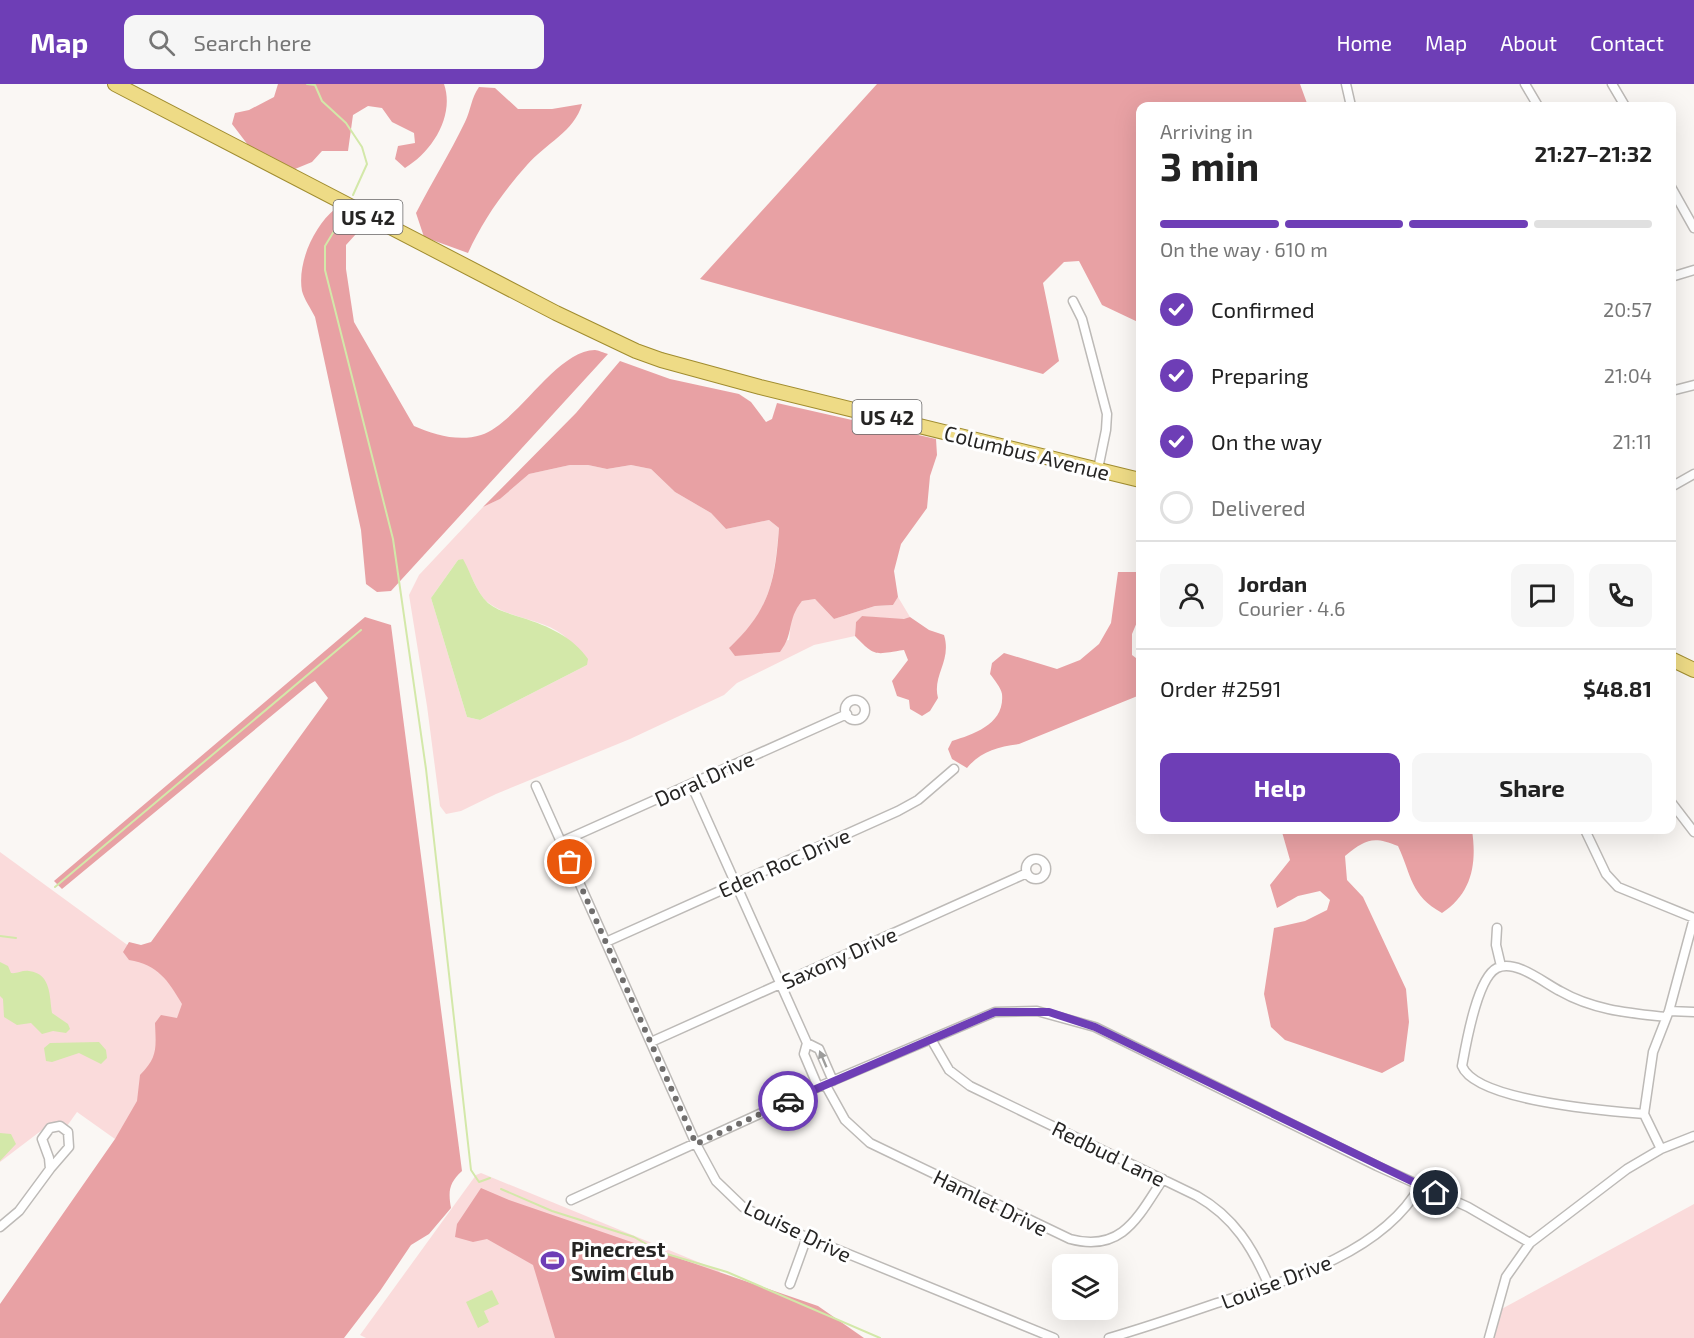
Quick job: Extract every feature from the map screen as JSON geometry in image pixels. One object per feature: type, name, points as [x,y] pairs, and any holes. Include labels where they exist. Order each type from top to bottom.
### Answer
[{"type":"main road","name":"Columbus Avenue","points":[[115,84],[380,223],[630,348],[661,360],[760,387],[1136,479]]},
{"type":"main road","points":[[1676,661],[1694,670]]},
{"type":"street","points":[[1346,84],[1350,102]]},
{"type":"street","points":[[1525,84],[1536,102]]},
{"type":"street","points":[[1612,84],[1623,102]]},
{"type":"street","points":[[1676,196],[1694,228]]},
{"type":"street","points":[[1676,275],[1694,270]]},
{"type":"street","points":[[1073,301],[1082,319],[1107,414],[1098,469]]},
{"type":"street","points":[[1676,390],[1694,386]]},
{"type":"street","points":[[1676,484],[1694,474]]},
{"type":"street","name":"Doral Drive","points":[[561,842],[847,714]]},
{"type":"street","name":"Eden Roc Drive","points":[[606,942],[912,804],[954,769]]},
{"type":"street","name":"Hamlet Drive","points":[[691,784],[807,1043],[804,1054],[825,1084],[844,1120],[870,1143],[1070,1239],[1093,1243],[1123,1233],[1136,1220],[1163,1179]]},
{"type":"street","name":"Louise Drive","points":[[537,786],[696,1144],[716,1181],[743,1206],[807,1238],[1054,1338]]},
{"type":"street","points":[[1676,809],[1694,832]]},
{"type":"street","points":[[1587,834],[1606,874],[1618,887],[1694,918],[1668,1014],[1650,1067],[1644,1114],[1661,1149]]},
{"type":"street","name":"Saxony Drive","points":[[651,1042],[1027,873]]},
{"type":"street","points":[[1497,928],[1496,945],[1501,966]]},
{"type":"street","points":[[1644,1114],[1582,1108],[1519,1096],[1486,1087],[1466,1074],[1462,1066],[1475,1010],[1491,972],[1501,966],[1516,967],[1568,996],[1595,1006],[1668,1014],[1694,1012]]},
{"type":"street","points":[[571,1200],[825,1084],[995,1012],[1037,1011],[1078,1020],[1420,1186],[1468,1207],[1530,1243]]},
{"type":"street","name":"Redbud Lane","points":[[931,1039],[945,1065],[960,1080],[1205,1201],[1230,1220],[1252,1249],[1269,1286]]},
{"type":"street","name":"Hamlet Drive","points":[[807,1043],[819,1049],[825,1084]]},
{"type":"street","points":[[0,1227],[19,1211],[69,1147],[68,1132],[60,1126],[50,1128],[42,1139],[49,1158],[50,1169]]},
{"type":"street","points":[[1489,1338],[1506,1277],[1530,1243],[1627,1169],[1661,1149],[1694,1136]]},
{"type":"street","name":"Louise Drive","points":[[1109,1338],[1269,1286],[1321,1266],[1358,1245],[1399,1213],[1420,1186]]},
{"type":"street","points":[[790,1284],[807,1238]]},
{"type":"shaded area","points":[[278,84],[444,84],[447,96],[444,120],[439,132],[424,153],[405,168],[395,159],[398,146],[415,143],[414,133],[392,122],[382,108],[368,106],[353,115],[348,151],[322,151],[312,162],[295,169],[248,145],[232,124],[235,113],[249,110],[274,97]]},
{"type":"shaded area","points":[[877,84],[1300,84],[1307,102],[1136,102],[1136,321],[1102,305],[1079,261],[1064,262],[1043,283],[1059,361],[1043,374],[700,279]]},
{"type":"shaded area","points":[[479,87],[495,88],[518,109],[552,109],[582,104],[578,114],[566,130],[534,157],[510,186],[487,218],[468,253],[424,237],[416,213],[467,118]]},
{"type":"shaded area","points":[[335,209],[352,222],[356,234],[346,245],[346,269],[354,322],[414,426],[447,436],[464,438],[481,435],[509,417],[551,374],[580,353],[595,350],[608,354],[391,591],[377,592],[366,584],[361,530],[315,317],[302,291],[302,269],[309,246],[320,225]]},
{"type":"shaded area","points":[[620,361],[670,379],[739,394],[751,402],[766,422],[772,419],[777,403],[936,439],[937,455],[930,476],[927,508],[901,544],[894,571],[898,597],[893,605],[875,606],[834,619],[815,599],[802,601],[794,615],[785,645],[780,652],[735,656],[729,648],[754,621],[768,594],[772,579],[779,528],[769,520],[726,529],[711,513],[675,492],[651,469],[631,465],[607,469],[588,465],[570,465],[529,474],[500,499],[483,507],[576,413]]},
{"type":"shaded area","points":[[570,465],[588,465],[607,469],[631,465],[651,469],[675,492],[711,513],[726,529],[769,520],[779,528],[775,564],[768,594],[754,621],[729,648],[789,640],[792,614],[802,601],[815,599],[834,619],[875,606],[893,605],[898,597],[910,617],[904,620],[862,616],[856,622],[855,636],[814,645],[737,683],[724,695],[630,739],[496,794],[461,811],[446,814],[440,806],[409,595],[419,575],[483,507],[500,499],[529,474]],"holes":[[[458,560],[490,604],[508,613],[537,622],[563,635],[587,665],[480,720],[467,717],[431,598]]]},
{"type":"shaded area","points":[[463,559],[477,588],[488,603],[567,638],[588,659],[587,665],[480,720],[467,717],[431,598],[458,560]]},
{"type":"shaded area","points":[[1118,572],[1136,572],[1136,624],[1132,634],[1132,655],[1136,658],[1136,697],[1019,744],[990,751],[972,762],[967,768],[952,759],[948,749],[952,741],[978,731],[999,713],[1002,694],[990,674],[992,663],[1004,653],[1057,669],[1080,660],[1099,644],[1111,623]]},
{"type":"shaded area","points":[[862,616],[904,619],[910,617],[929,630],[944,635],[946,653],[938,682],[938,698],[930,711],[922,716],[910,709],[909,700],[897,696],[892,681],[908,660],[904,650],[876,653],[867,648],[855,636],[856,622]]},
{"type":"shaded area","points":[[365,617],[391,625],[462,1171],[454,1179],[450,1188],[451,1208],[429,1234],[411,1245],[344,1338],[0,1338],[0,1304],[115,1139],[137,1101],[140,1075],[150,1063],[155,1052],[155,1023],[161,1015],[177,1018],[182,1004],[161,975],[148,966],[129,960],[123,952],[129,942],[141,945],[151,942],[328,698],[315,681],[310,684],[62,889],[54,881]]},
{"type":"shaded area","points":[[1283,834],[1472,834],[1474,854],[1470,877],[1460,896],[1442,913],[1431,906],[1418,892],[1398,846],[1382,841],[1370,841],[1345,856],[1347,880],[1363,897],[1406,989],[1409,1022],[1404,1061],[1382,1073],[1285,1040],[1271,1027],[1264,994],[1274,928],[1305,921],[1327,910],[1330,900],[1320,891],[1298,896],[1277,908],[1270,885],[1290,860]]},
{"type":"shaded area","points":[[0,852],[211,1006],[115,1139],[77,1112],[67,1126],[46,1127],[0,1162]]},
{"type":"shaded area","points":[[0,962],[8,966],[11,973],[29,971],[36,973],[46,981],[52,1013],[68,1024],[70,1029],[66,1033],[53,1031],[42,1034],[31,1023],[17,1025],[4,1017],[3,999],[0,996]]},
{"type":"shaded area","points":[[99,1042],[106,1050],[107,1058],[101,1064],[79,1053],[52,1062],[46,1061],[44,1048],[50,1043]]},
{"type":"shaded area","points":[[0,1133],[11,1134],[16,1144],[0,1161]]},
{"type":"shaded area","name":"Pinecrest Swim Club","points":[[481,1173],[720,1271],[694,1338],[366,1338],[360,1335],[476,1175]]},
{"type":"shaded area","points":[[481,1188],[509,1200],[818,1306],[864,1338],[555,1338],[533,1265],[487,1239],[473,1242],[455,1237],[457,1224]]},
{"type":"shaded area","points":[[1694,1204],[1694,1338],[1488,1338],[1496,1312]]},
{"type":"shaded area","points":[[492,1290],[499,1304],[484,1311],[489,1322],[478,1328],[466,1302]]},
{"type":"waterway","points":[[307,84],[315,85],[322,101],[346,123],[362,147],[367,164],[353,195]]},
{"type":"waterway","points":[[345,213],[325,246],[325,270],[393,539],[426,769],[471,1170],[479,1182],[490,1178]]},
{"type":"waterway","points":[[55,887],[361,630]]},
{"type":"waterway","points":[[0,936],[16,938]]},
{"type":"waterway","points":[[501,1189],[552,1211],[634,1237],[660,1252],[727,1272],[880,1338]]},
{"type":"way so far","points":[[570,862],[696,1144],[788,1101]]},
{"type":"place","name":"Pinecrest Swim Club","points":[[553,1260]]},
{"type":"route","points":[[788,1101],[995,1012],[1026,1010],[1049,1012],[1095,1027],[1436,1193]]}]
